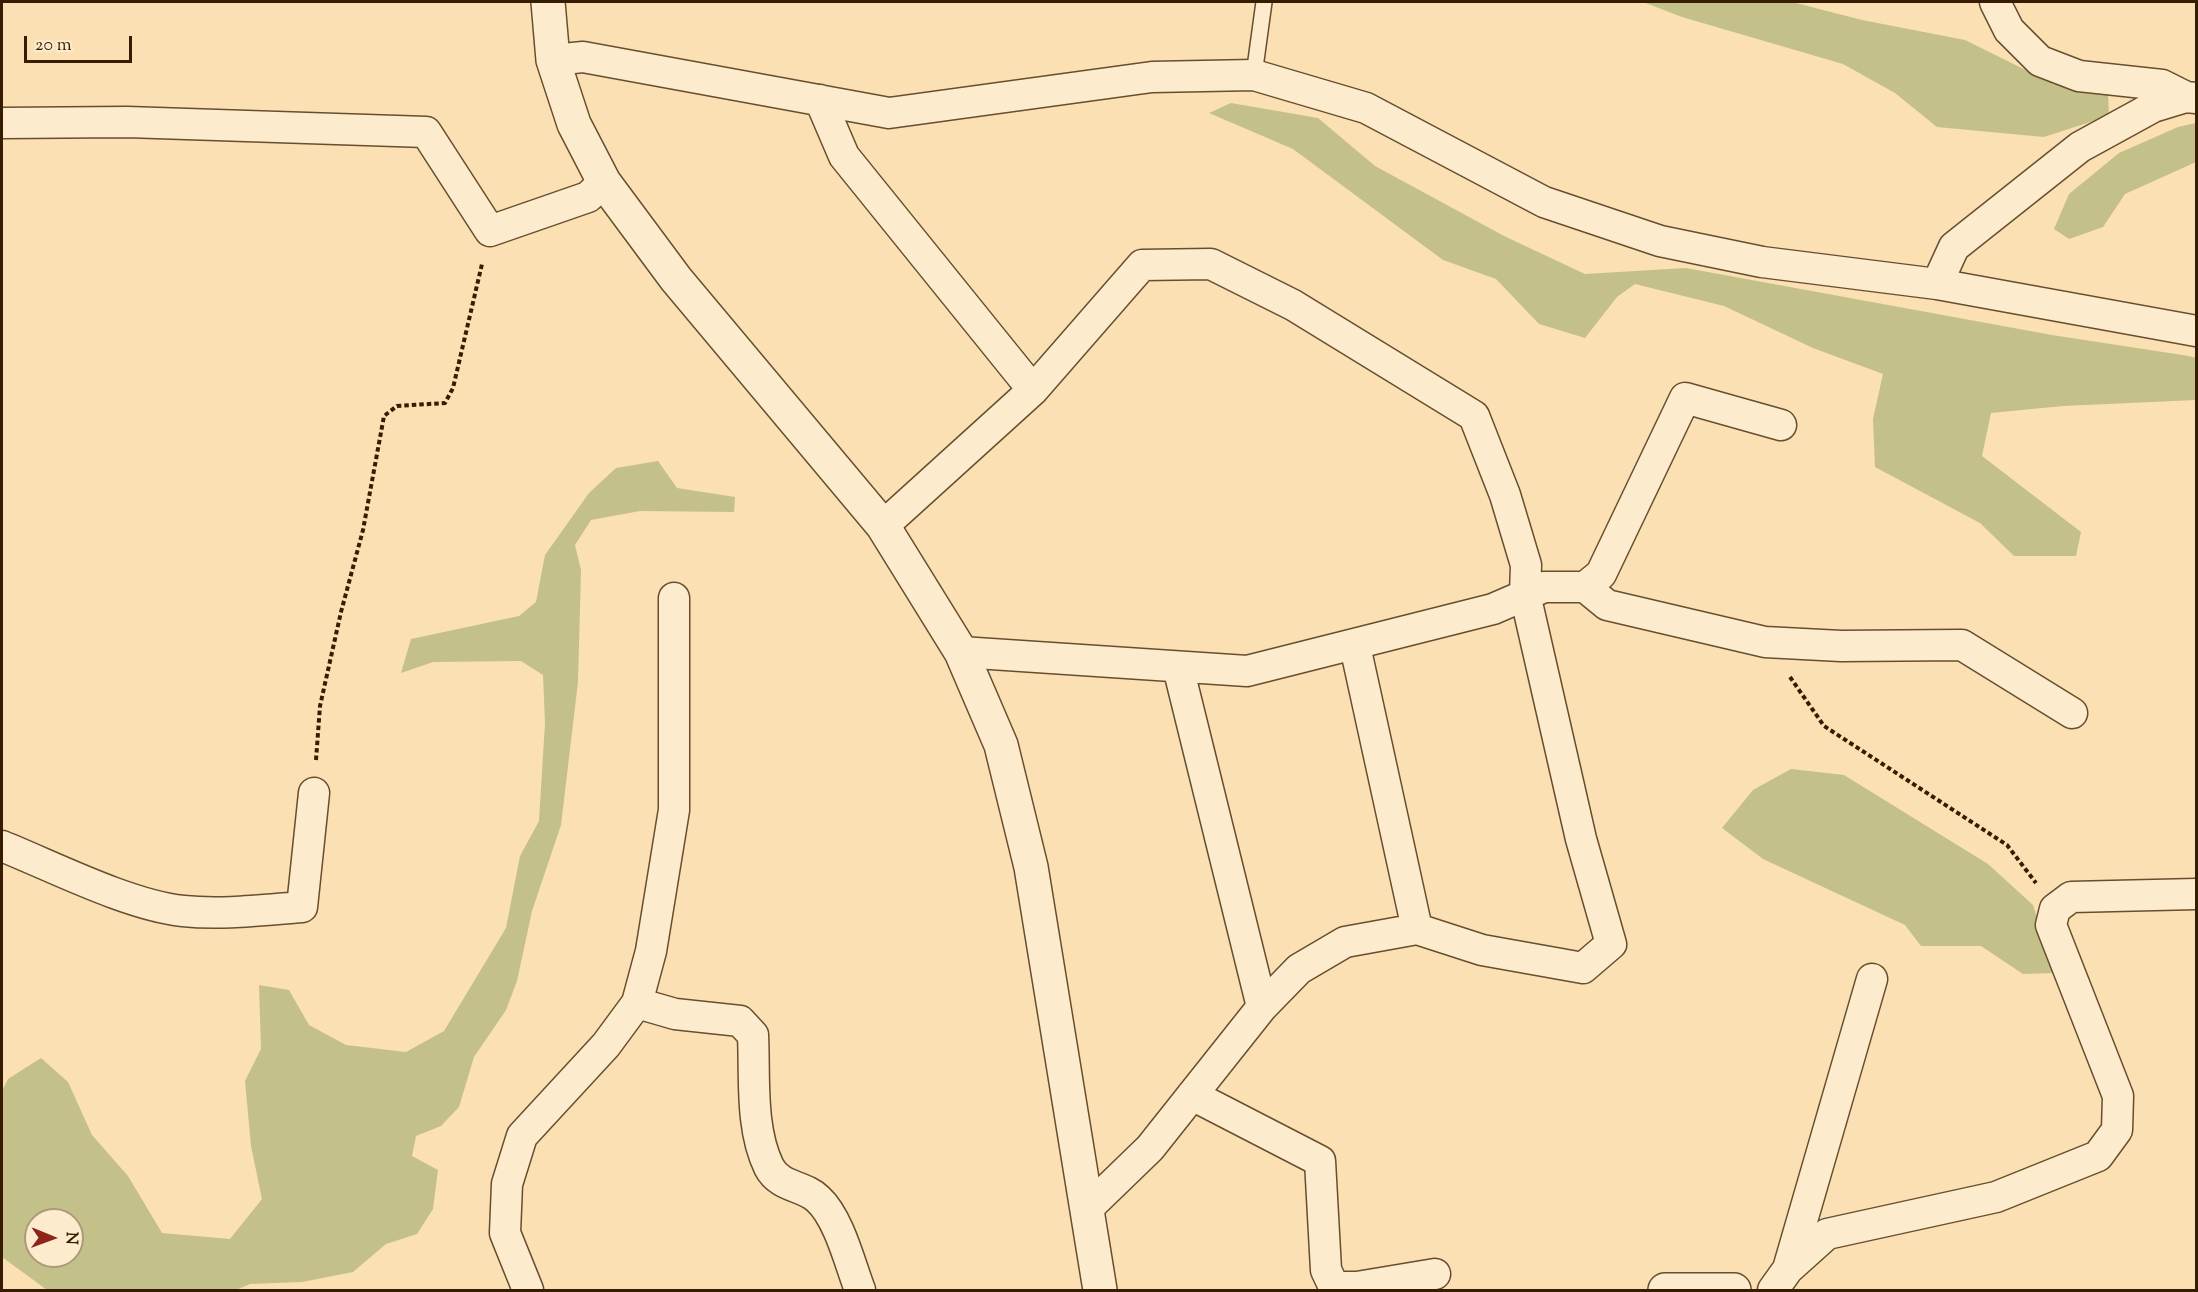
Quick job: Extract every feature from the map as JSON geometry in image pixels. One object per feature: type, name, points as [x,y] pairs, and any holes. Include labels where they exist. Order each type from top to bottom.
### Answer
[{"type":"street","points":[[548,2],[554,60],[574,124],[604,182],[676,279],[884,526],[961,652],[1001,745],[1030,867],[1100,1290]]},
{"type":"street","points":[[1995,2],[2009,30],[2040,61],[2079,76],[2162,85],[2191,97]]},
{"type":"street","points":[[554,60],[583,57],[890,113],[1152,77],[1254,75],[1366,108],[1544,202],[1660,241],[1762,262],[1937,284],[2196,331]]},
{"type":"street","points":[[1937,284],[1954,247],[2080,147],[2153,107],[2191,97]]},
{"type":"street","points":[[820,100],[844,156],[1033,390]]},
{"type":"street","points":[[2,123],[128,122],[426,132],[490,231],[588,197],[604,182]]},
{"type":"street","points":[[884,526],[1033,390],[1142,265],[1211,264],[1293,305],[1474,416],[1505,495],[1526,565],[1525,594],[1581,839],[1611,944],[1583,969],[1482,950],[1417,929],[1345,942],[1299,969],[1262,1007],[1150,1148],[1087,1209]]},
{"type":"street","points":[[961,652],[1247,671],[1355,646],[1492,609],[1544,587],[1585,587],[1601,574],[1685,398],[1781,424]]},
{"type":"street","points":[[1585,587],[1607,605],[1765,642],[1841,646],[1962,645],[2072,713]]},
{"type":"street","points":[[528,1290],[505,1233],[507,1184],[522,1136],[606,1045],[637,1003],[651,951],[674,810],[674,598]]},
{"type":"street","points":[[1355,646],[1417,929]]},
{"type":"street","points":[[1178,667],[1262,1007]]},
{"type":"street","points":[[2,846],[143,903],[182,911],[232,913],[302,907],[314,793]]},
{"type":"street","points":[[1781,1280],[1827,1234],[1996,1197],[2098,1156],[2117,1131],[2118,1096],[2051,925],[2055,909],[2071,897],[2196,894]]},
{"type":"street","points":[[1781,1280],[1872,979]]},
{"type":"street","points":[[637,1003],[675,1014],[740,1021],[753,1035],[757,1124],[770,1168],[785,1184],[818,1197],[832,1217],[861,1290]]},
{"type":"street","points":[[1192,1095],[1320,1161],[1326,1270],[1334,1287],[1357,1287],[1435,1274]]},
{"type":"street","points":[[1665,1290],[1734,1290]]},
{"type":"lane","points":[[1254,75],[1264,2]]},
{"type":"path","points":[[314,793],[320,706],[341,612],[363,530],[384,416],[397,406],[445,403],[453,388],[490,231]]},
{"type":"path","points":[[1765,642],[1824,726],[2007,845],[2055,909]]},
{"type":"shaded area","points":[[1643,2],[1792,2],[1862,20],[1965,40],[2054,84],[2108,93],[2109,116],[2044,137],[1937,127],[1895,93],[1843,64],[1682,17]]},
{"type":"shaded area","points":[[1231,103],[1318,118],[1375,166],[1504,236],[1585,274],[1686,268],[2052,335],[2189,356],[2196,358],[2196,400],[2063,406],[1991,413],[1982,456],[2081,532],[2076,556],[2014,556],[1980,523],[1875,467],[1873,419],[1883,374],[1813,348],[1724,306],[1635,284],[1617,297],[1585,338],[1539,324],[1496,279],[1443,260],[1293,149],[1209,113]]},
{"type":"shaded area","points":[[2196,123],[2196,162],[2125,194],[2103,227],[2069,239],[2054,229],[2069,194],[2119,153],[2178,127]]},
{"type":"shaded area","points":[[658,461],[677,488],[735,497],[734,512],[640,511],[591,520],[575,545],[581,570],[578,682],[561,825],[532,911],[517,981],[506,1010],[474,1057],[459,1107],[441,1126],[416,1136],[412,1156],[438,1170],[433,1209],[417,1234],[386,1244],[353,1272],[302,1282],[250,1284],[236,1290],[47,1290],[2,1257],[2,1091],[8,1079],[41,1058],[68,1082],[92,1135],[128,1176],[162,1233],[230,1239],[262,1199],[251,1146],[245,1081],[261,1049],[259,985],[289,990],[309,1025],[346,1045],[406,1052],[444,1031],[506,928],[520,856],[539,821],[545,723],[543,675],[521,661],[433,662],[401,673],[411,639],[519,616],[536,602],[545,555],[589,493],[616,468]]},
{"type":"shaded area","points":[[1791,769],[1844,775],[1988,864],[2033,905],[2054,973],[2023,974],[1981,946],[1921,946],[1905,925],[1763,859],[1722,828],[1753,790]]}]
